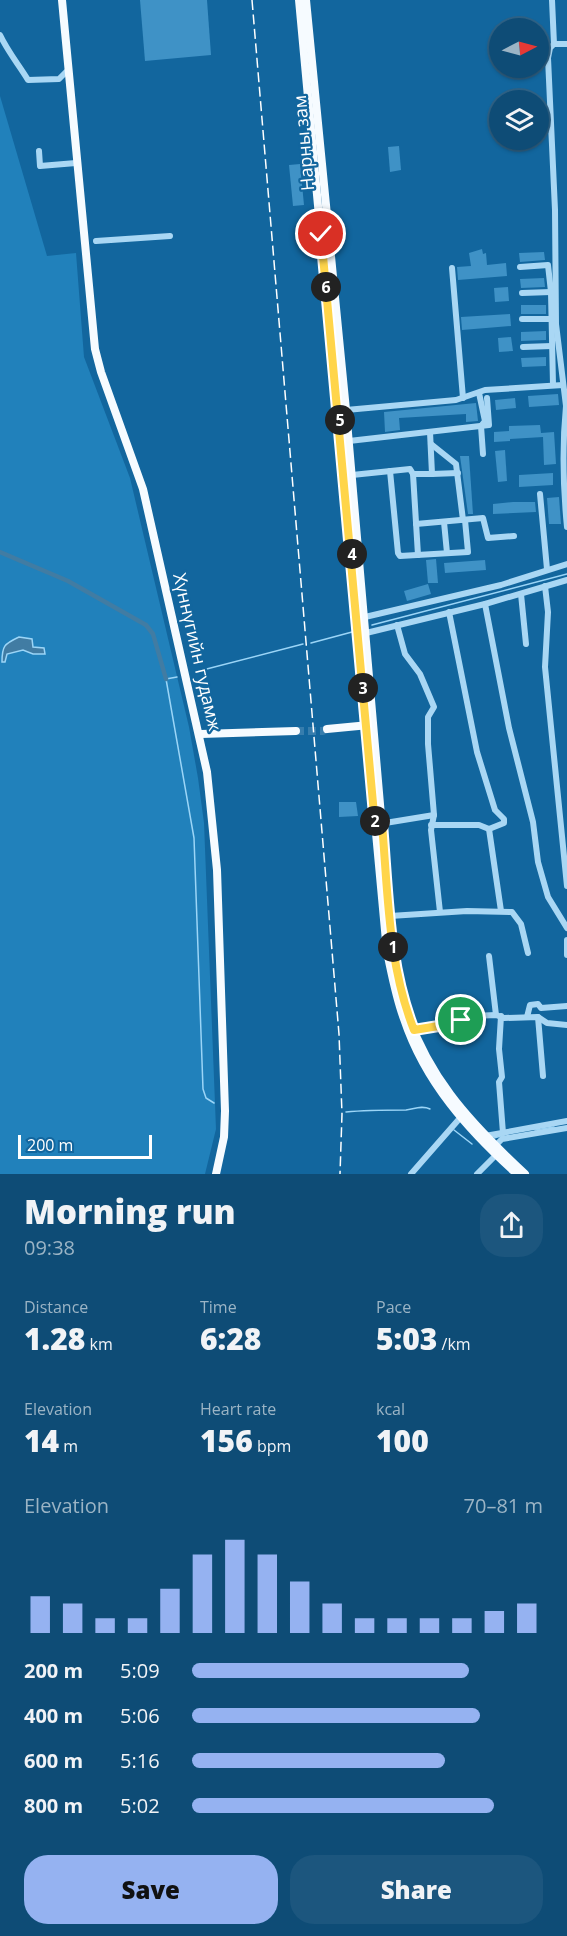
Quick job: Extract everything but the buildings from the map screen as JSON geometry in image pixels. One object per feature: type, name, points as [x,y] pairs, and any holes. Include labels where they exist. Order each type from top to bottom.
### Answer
[{"type":"main road","name":"Хүннүгийн гудамж","points":[[60,0],[75,147]]},
{"type":"main road","name":"Хүннүгийн гудамж","points":[[60,0],[71,70],[76,163],[97,357],[143,489],[201,734],[209,786],[217,870],[225,1101],[224,1137],[216,1174]]},
{"type":"main road","name":"Нарны зам","points":[[299,0],[362,633],[379,824],[387,952],[396,996],[419,1055],[443,1096],[460,1118],[517,1174]]},
{"type":"main road","name":"Нарны зам","points":[[306,0],[365,617],[362,633]]},
{"type":"main road","points":[[327,729],[370,724]]},
{"type":"main road","points":[[201,734],[296,731]]},
{"type":"main road","name":"Нарны зам","points":[[379,824],[393,949],[401,995],[414,1030],[436,1076],[459,1109],[495,1151],[525,1174]]},
{"type":"street","points":[[552,0],[555,44]]},
{"type":"street","points":[[0,35],[11,58],[19,69],[24,71],[28,80],[59,79],[66,72]]},
{"type":"street","points":[[567,44],[555,44],[550,48],[548,58],[555,210],[556,324],[566,406],[563,418],[562,480],[567,527]]},
{"type":"street","points":[[39,151],[40,166],[76,163]]},
{"type":"street","points":[[96,241],[170,236]]},
{"type":"street","points":[[520,267],[548,266],[551,292],[553,385]]},
{"type":"street","points":[[452,268],[463,398]]},
{"type":"street","points":[[522,293],[551,292]]},
{"type":"street","points":[[522,319],[552,319]]},
{"type":"street","points":[[523,347],[552,345]]},
{"type":"street","points":[[346,410],[463,398],[485,390],[563,385]]},
{"type":"street","points":[[479,393],[485,421],[481,426],[483,454]]},
{"type":"street","points":[[349,441],[489,425],[487,398]]},
{"type":"street","points":[[430,432],[432,474]]},
{"type":"street","points":[[390,471],[400,556],[468,552],[458,473],[454,460],[431,444]]},
{"type":"street","points":[[352,475],[410,469],[413,474],[418,555]]},
{"type":"street","points":[[413,474],[458,473]]},
{"type":"street","points":[[540,494],[547,569]]},
{"type":"street","points":[[416,524],[483,518],[488,538],[514,536]]},
{"type":"street","points":[[444,522],[447,553]]},
{"type":"street","points":[[365,617],[501,585],[567,564]]},
{"type":"street","points":[[362,633],[485,604],[567,580]]},
{"type":"street","points":[[545,586],[548,612],[545,667],[567,886]]},
{"type":"street","points":[[520,594],[526,644]]},
{"type":"street","points":[[485,604],[509,728],[533,822],[538,861],[548,897],[567,928]]},
{"type":"street","points":[[431,825],[479,825],[489,829],[502,825],[504,819],[495,810],[477,752],[449,612]]},
{"type":"street","points":[[397,625],[405,654],[420,674],[434,707],[429,714],[428,744],[434,815],[431,825],[440,912]]},
{"type":"street","points":[[379,824],[434,815]]},
{"type":"street","points":[[489,829],[501,910]]},
{"type":"street","points":[[390,916],[440,912],[501,910],[512,912],[521,924],[528,953]]},
{"type":"street","points":[[567,940],[567,955]]},
{"type":"street","points":[[489,956],[498,1016],[502,1077],[499,1082],[503,1132]]},
{"type":"street","points":[[527,1017],[530,1005],[538,1004],[541,1008],[567,1006]]},
{"type":"street","points":[[414,1030],[457,1023],[472,1016],[538,1017],[547,1023],[567,1025]]},
{"type":"street","points":[[538,1017],[543,1076]]},
{"type":"street","points":[[411,1174],[460,1118]]},
{"type":"street","points":[[484,1137],[567,1121]]},
{"type":"street","points":[[477,1174],[502,1139],[567,1128]]},
{"type":"shaded area","points":[[0,96],[47,256],[76,253],[84,357],[130,478],[189,727],[204,823],[216,1129],[205,1174],[0,1174]]},
{"type":"shaded area","points":[[19,637],[32,639],[33,647],[44,648],[45,654],[33,654],[23,650],[7,654],[5,662],[2,662],[5,646]]},
{"type":"waterway","points":[[0,552],[68,581],[146,625],[153,634],[166,679]]},
{"type":"waterway","points":[[372,625],[567,574]]},
{"type":"waterway","points":[[311,643],[352,632]]},
{"type":"waterway","points":[[195,672],[303,644]]},
{"type":"waterway","points":[[177,677],[166,679],[194,838],[203,1089],[206,1098],[214,1103]]},
{"type":"waterway","points":[[346,1112],[406,1110],[421,1107],[430,1109]]},
{"type":"waterway","points":[[535,1130],[554,1127]]},
{"type":"waterway","points":[[454,1130],[472,1144]]},
{"type":"waterway","points":[[494,1138],[501,1136]]},
{"type":"tunnel","points":[[296,731],[327,729]]},
{"type":"railway","points":[[252,0],[339,1034],[342,1114],[340,1174]]},
{"type":"route","points":[[321,234],[375,825],[382,824],[393,949],[401,995],[414,1030],[457,1023],[461,1020]]}]
